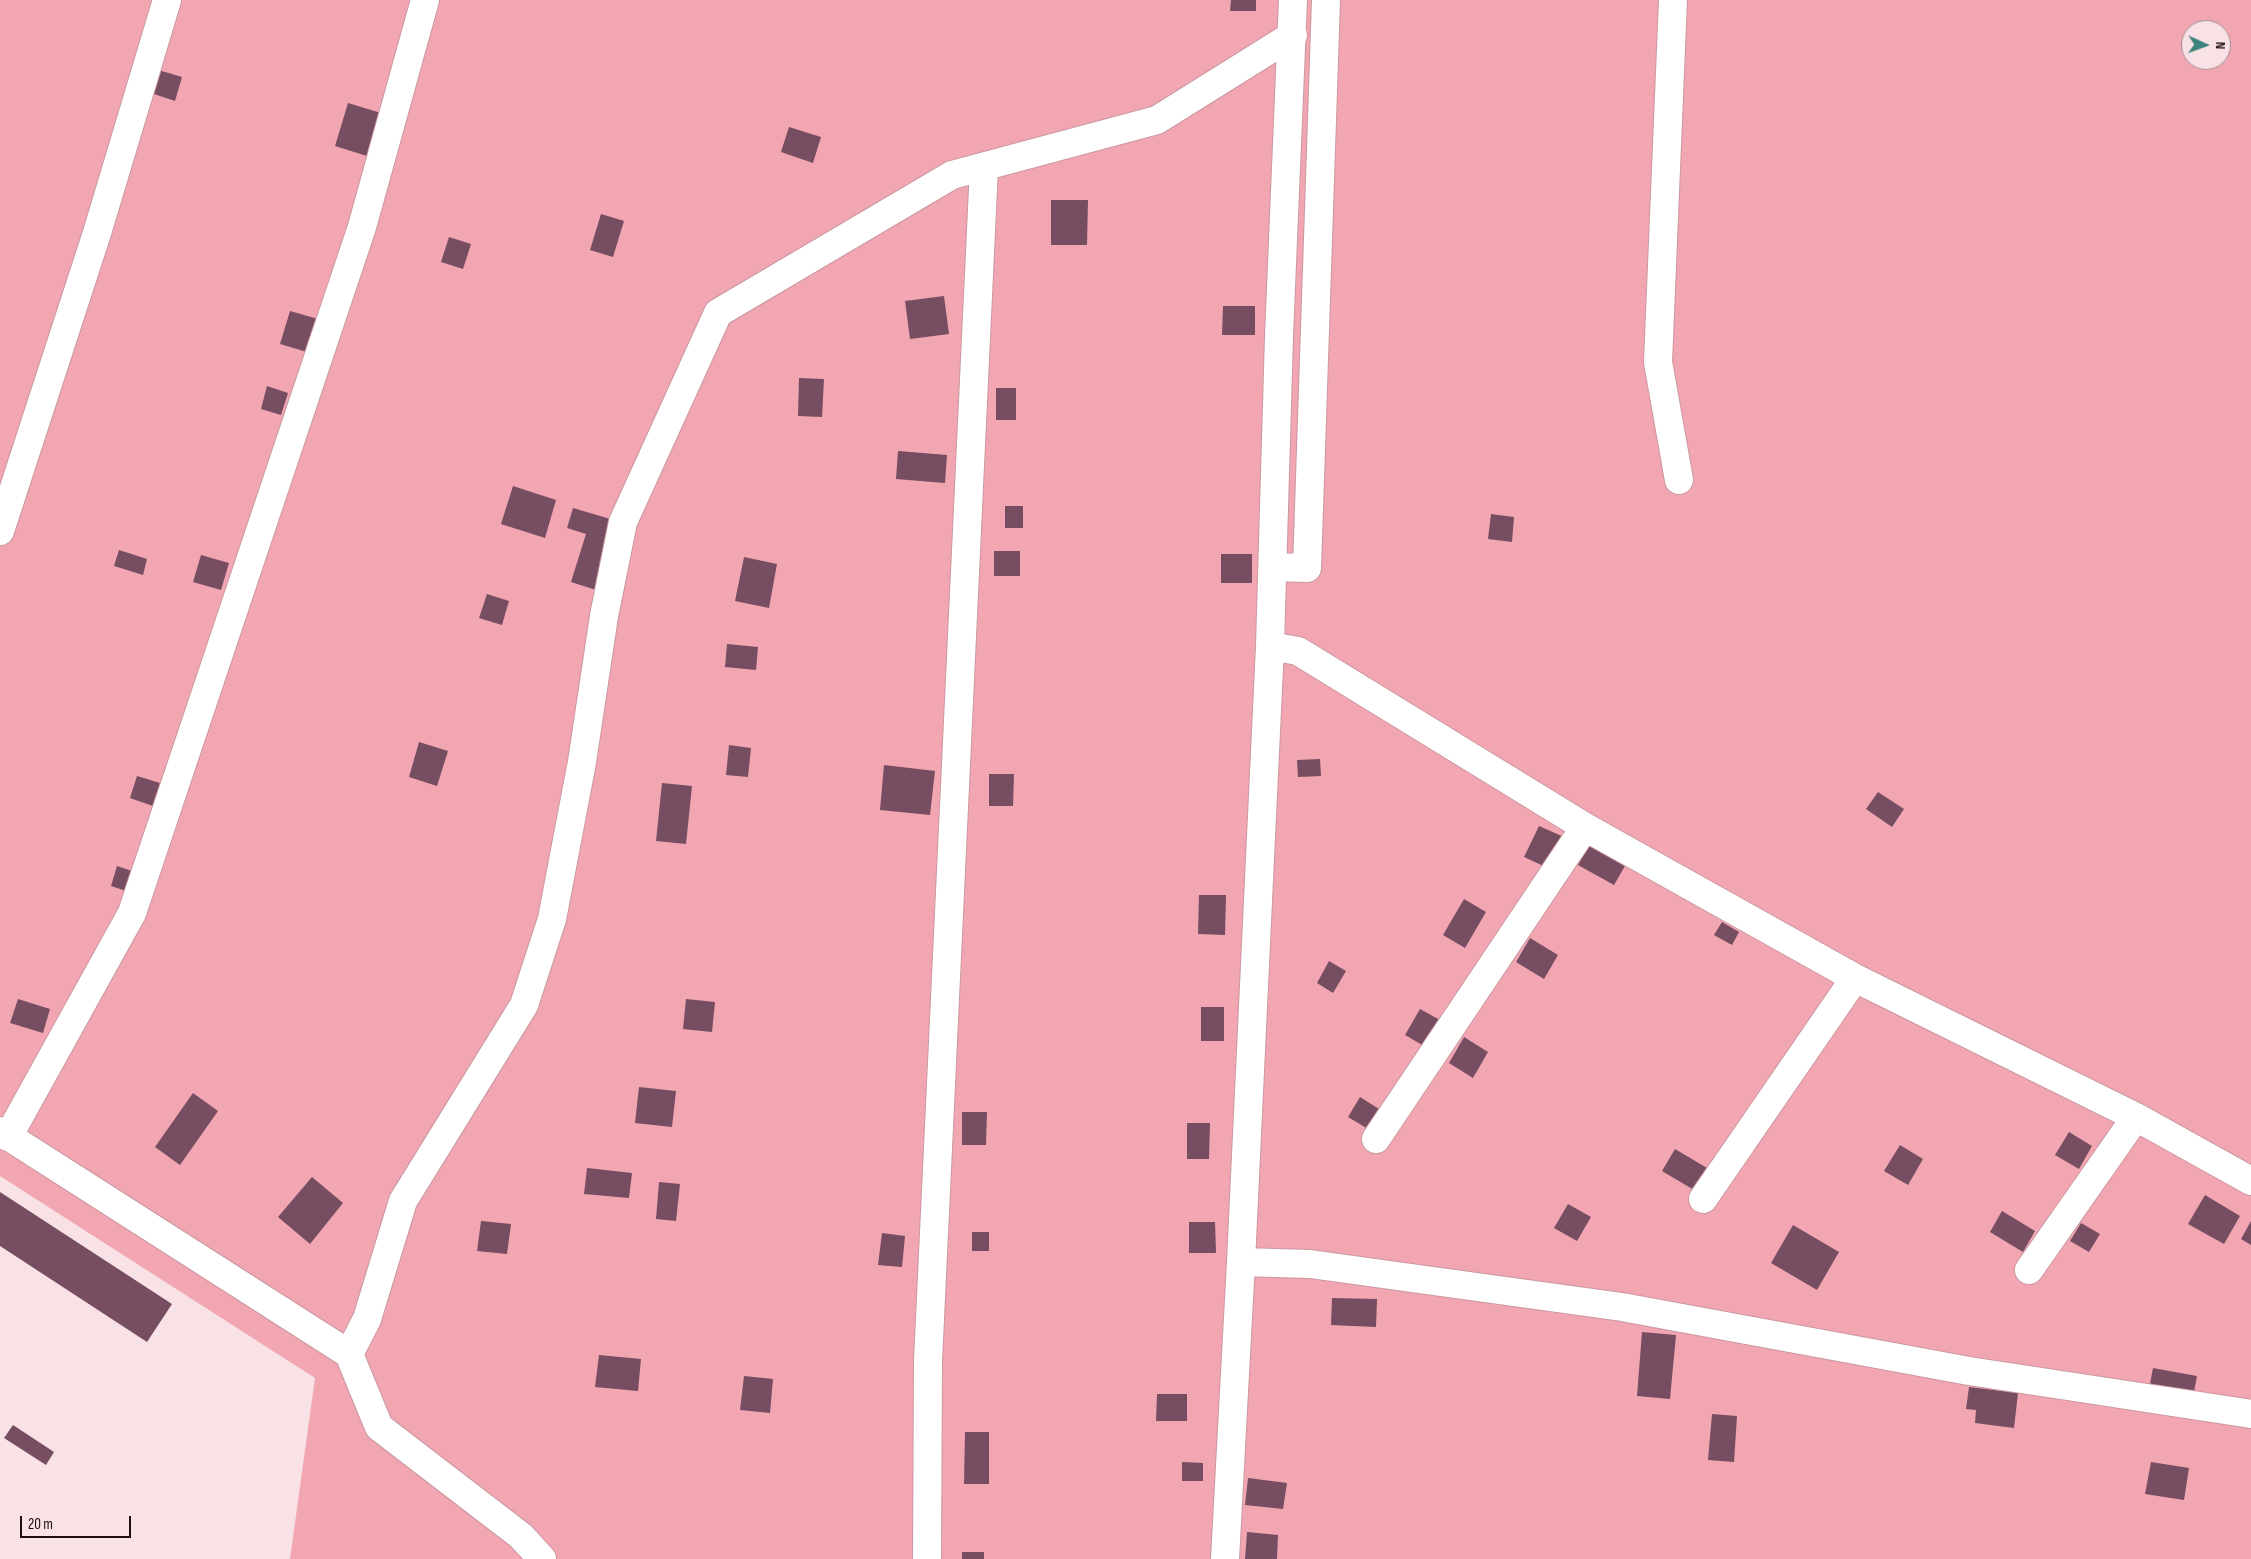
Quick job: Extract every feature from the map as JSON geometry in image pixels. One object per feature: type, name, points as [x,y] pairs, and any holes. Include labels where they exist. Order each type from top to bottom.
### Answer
[{"type":"lane","points":[[0,532],[97,232],[167,0]]},
{"type":"lane","points":[[425,0],[362,227],[132,913],[4,1134],[349,1354],[379,1427],[522,1536],[542,1559]]},
{"type":"lane","points":[[1225,1559],[1270,646],[1279,336],[1294,0]]},
{"type":"lane","points":[[1273,567],[1307,568],[1326,0]]},
{"type":"lane","points":[[1673,0],[1658,362],[1679,480]]},
{"type":"lane","points":[[349,1354],[367,1319],[403,1201],[524,1006],[552,919],[582,762],[604,616],[623,522],[718,313],[952,175],[1157,120],[1293,35]]},
{"type":"lane","points":[[928,1559],[928,1361],[984,167]]},
{"type":"lane","points":[[1270,646],[1298,650],[1585,827],[1855,978],[2136,1117],[2251,1181]]},
{"type":"lane","points":[[1376,1139],[1585,827]]},
{"type":"lane","points":[[1703,1199],[1855,978]]},
{"type":"lane","points":[[2029,1270],[2136,1117]]},
{"type":"lane","points":[[1241,1262],[1310,1264],[1622,1307],[1969,1371],[2251,1414]]},
{"type":"shaded area","points":[[0,0],[2251,0],[2251,1559],[290,1559],[315,1378],[0,1176]]},
{"type":"building","points":[[1231,0],[1256,0],[1256,11],[1230,11]]},
{"type":"building","points":[[155,69],[182,77],[175,101],[148,92]]},
{"type":"building","points":[[348,103],[381,113],[367,156],[335,146]]},
{"type":"building","points":[[789,127],[821,137],[813,163],[781,152]]},
{"type":"building","points":[[1051,200],[1088,200],[1087,245],[1051,245]]},
{"type":"building","points":[[601,214],[624,221],[613,257],[590,250]]},
{"type":"building","points":[[449,237],[471,244],[463,269],[441,262]]},
{"type":"building","points":[[944,296],[949,334],[910,339],[905,301]]},
{"type":"building","points":[[1223,306],[1255,306],[1255,335],[1222,335]]},
{"type":"building","points":[[290,311],[318,319],[307,352],[280,344]]},
{"type":"building","points":[[799,378],[824,379],[822,417],[798,416]]},
{"type":"building","points":[[267,386],[288,393],[281,415],[261,409]]},
{"type":"building","points":[[996,388],[1016,388],[1016,420],[996,420]]},
{"type":"building","points":[[898,451],[947,455],[945,483],[896,479]]},
{"type":"building","points":[[513,486],[556,500],[545,538],[501,524]]},
{"type":"building","points":[[1005,506],[1023,506],[1023,528],[1005,528]]},
{"type":"building","points":[[573,508],[617,521],[596,590],[571,582],[586,534],[567,528]]},
{"type":"building","points":[[1491,514],[1514,517],[1512,542],[1488,539]]},
{"type":"building","points":[[119,550],[147,559],[143,575],[114,566]]},
{"type":"building","points":[[994,551],[1020,551],[1020,576],[994,576]]},
{"type":"building","points":[[1221,554],[1252,554],[1252,583],[1221,583]]},
{"type":"building","points":[[201,555],[229,563],[221,590],[193,582]]},
{"type":"building","points":[[744,557],[777,564],[769,608],[735,601]]},
{"type":"building","points":[[487,594],[509,601],[502,625],[479,618]]},
{"type":"building","points":[[727,644],[758,647],[756,670],[725,667]]},
{"type":"building","points":[[419,742],[448,751],[437,786],[409,777]]},
{"type":"building","points":[[729,745],[751,748],[748,777],[726,775]]},
{"type":"building","points":[[1320,759],[1321,776],[1298,777],[1297,760]]},
{"type":"building","points":[[884,765],[935,771],[930,815],[880,810]]},
{"type":"building","points":[[989,774],[1014,774],[1013,806],[989,806]]},
{"type":"building","points":[[137,776],[160,783],[153,806],[130,798]]},
{"type":"building","points":[[662,783],[692,786],[686,844],[656,841]]},
{"type":"building","points":[[1878,792],[1904,809],[1892,827],[1866,809]]},
{"type":"building","points":[[1539,826],[1564,837],[1550,869],[1524,857]]},
{"type":"building","points":[[1593,838],[1629,859],[1614,885],[1578,865]]},
{"type":"building","points":[[117,866],[132,871],[126,891],[111,886]]},
{"type":"building","points":[[1199,895],[1226,895],[1225,935],[1198,934]]},
{"type":"building","points":[[1464,899],[1486,912],[1465,948],[1443,935]]},
{"type":"building","points":[[1722,922],[1739,932],[1732,945],[1714,935]]},
{"type":"building","points":[[1530,938],[1558,955],[1544,979],[1516,962]]},
{"type":"building","points":[[1329,961],[1346,971],[1333,993],[1317,983]]},
{"type":"building","points":[[18,999],[50,1009],[43,1033],[10,1023]]},
{"type":"building","points":[[686,999],[715,1002],[712,1032],[683,1029]]},
{"type":"building","points":[[1201,1007],[1224,1007],[1224,1041],[1201,1041]]},
{"type":"building","points":[[1420,1009],[1440,1020],[1424,1046],[1405,1035]]},
{"type":"building","points":[[1464,1037],[1488,1052],[1473,1078],[1449,1063]]},
{"type":"building","points":[[639,1087],[676,1091],[672,1127],[635,1123]]},
{"type":"building","points":[[193,1093],[218,1111],[180,1165],[155,1147]]},
{"type":"building","points":[[1360,1097],[1379,1109],[1368,1129],[1348,1117]]},
{"type":"building","points":[[962,1112],[987,1112],[986,1145],[962,1145]]},
{"type":"building","points":[[1187,1123],[1210,1123],[1209,1159],[1187,1159]]},
{"type":"building","points":[[2069,1132],[2092,1146],[2079,1169],[2055,1155]]},
{"type":"building","points":[[1900,1145],[1923,1159],[1908,1185],[1884,1171]]},
{"type":"building","points":[[1675,1149],[1707,1168],[1694,1190],[1662,1171]]},
{"type":"building","points":[[587,1168],[632,1173],[629,1198],[584,1194]]},
{"type":"building","points":[[312,1177],[343,1203],[310,1244],[278,1217]]},
{"type":"building","points":[[659,1182],[680,1184],[676,1221],[656,1219]]},
{"type":"building","points":[[0,1192],[172,1304],[147,1342],[0,1246]]},
{"type":"building","points":[[2205,1195],[2240,1216],[2224,1244],[2188,1224]]},
{"type":"building","points":[[1568,1204],[1591,1217],[1577,1241],[1554,1228]]},
{"type":"building","points":[[2002,1211],[2035,1231],[2023,1252],[1990,1232]]},
{"type":"building","points":[[481,1221],[511,1224],[507,1254],[477,1251]]},
{"type":"building","points":[[2251,1221],[2251,1245],[2241,1239]]},
{"type":"building","points":[[1189,1222],[1215,1222],[1216,1253],[1189,1253]]},
{"type":"building","points":[[2081,1223],[2100,1234],[2089,1252],[2070,1241]]},
{"type":"building","points":[[1793,1225],[1839,1252],[1817,1290],[1771,1263]]},
{"type":"building","points":[[972,1232],[989,1232],[989,1251],[972,1251]]},
{"type":"building","points":[[882,1233],[905,1236],[902,1267],[878,1265]]},
{"type":"building","points":[[1332,1298],[1377,1299],[1376,1327],[1331,1325]]},
{"type":"building","points":[[1642,1332],[1676,1335],[1670,1399],[1637,1396]]},
{"type":"building","points":[[599,1355],[641,1359],[638,1391],[595,1387]]},
{"type":"building","points":[[2153,1368],[2197,1376],[2193,1397],[2149,1389]]},
{"type":"building","points":[[744,1376],[773,1379],[770,1413],[740,1410]]},
{"type":"building","points":[[1969,1387],[2018,1393],[2014,1428],[1975,1423],[1976,1410],[1966,1409]]},
{"type":"building","points":[[1157,1394],[1187,1394],[1187,1421],[1156,1421]]},
{"type":"building","points":[[1712,1414],[1737,1416],[1734,1462],[1708,1460]]},
{"type":"building","points":[[13,1425],[54,1452],[46,1465],[4,1438]]},
{"type":"building","points":[[965,1432],[989,1432],[989,1484],[964,1484]]},
{"type":"building","points":[[1182,1462],[1203,1463],[1203,1481],[1182,1481]]},
{"type":"building","points":[[2151,1462],[2189,1468],[2184,1500],[2145,1494]]},
{"type":"building","points":[[1248,1478],[1287,1483],[1283,1509],[1245,1505]]},
{"type":"building","points":[[1247,1532],[1278,1535],[1277,1559],[1245,1559]]},
{"type":"building","points":[[962,1552],[984,1552],[984,1559],[962,1559]]}]
